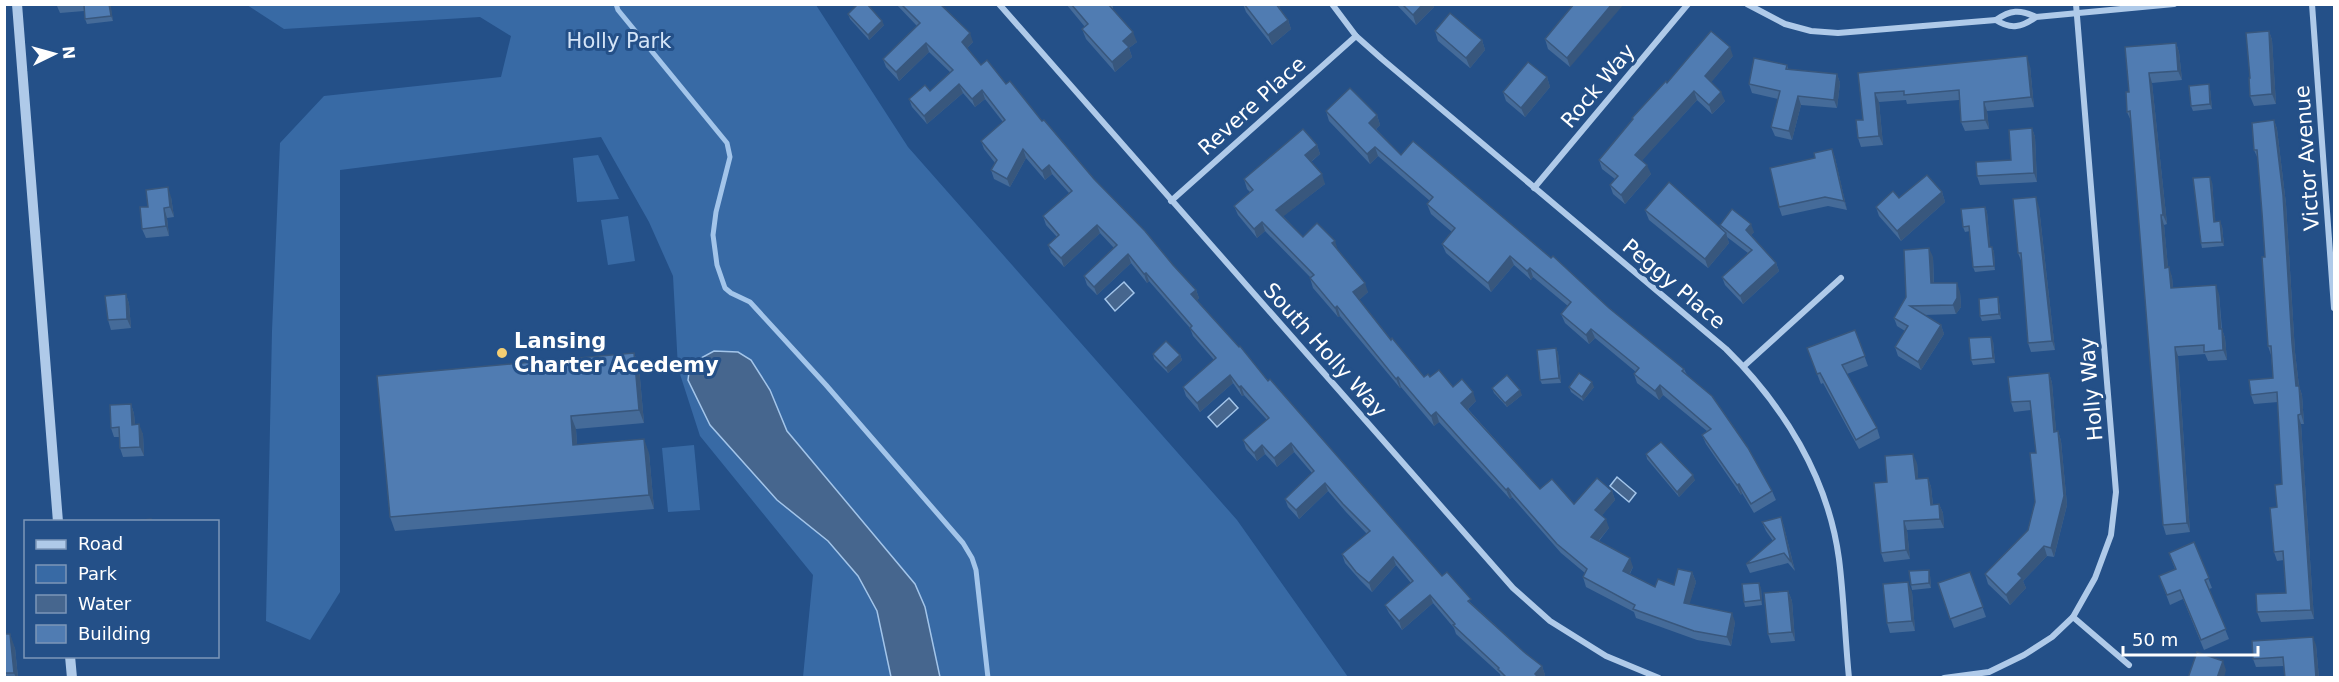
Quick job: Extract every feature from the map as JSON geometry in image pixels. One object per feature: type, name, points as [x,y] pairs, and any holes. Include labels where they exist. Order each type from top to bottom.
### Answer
[{"type":"street","points":[[17,4],[58,520]]},
{"type":"street","name":"South Holly Way","points":[[999,4],[1513,588],[1550,621],[1606,656],[1659,678]]},
{"type":"street","name":"Peggy Place","points":[[1332,4],[1356,36],[1726,348],[1744,366],[1792,431],[1814,470],[1829,512],[1839,558],[1849,678]]},
{"type":"street","name":"Rock Way","points":[[1534,188],[1688,4]]},
{"type":"street","points":[[1747,4],[1785,24],[1811,31],[1838,33],[1996,20],[2006,12],[2023,11],[2036,16],[2174,4]]},
{"type":"street","name":"Holly Way","points":[[1944,678],[1989,672],[2024,655],[2052,637],[2073,617],[2095,578],[2111,535],[2116,492],[2076,4]]},
{"type":"street","name":"Victor Avenue","points":[[2312,4],[2334,308]]},
{"type":"street","points":[[1996,20],[2007,27],[2024,26],[2036,16]]},
{"type":"street","name":"Revere Place","points":[[1171,201],[1356,36]]},
{"type":"street","points":[[1744,366],[1841,278]]},
{"type":"street","points":[[2073,617],[2129,665]]},
{"type":"street","points":[[70,658],[72,678]]},
{"type":"green space","name":"Holly Park","points":[[247,5],[816,5],[908,147],[1237,520],[1348,677],[803,677],[813,575],[700,436],[678,368],[673,276],[649,222],[601,137],[340,170],[340,592],[310,640],[266,621],[272,331],[280,143],[324,96],[501,77],[511,36],[480,17],[284,29]]},
{"type":"green space","points":[[598,155],[619,199],[577,202],[573,158]]},
{"type":"green space","points":[[628,216],[635,261],[608,265],[601,220]]},
{"type":"green space","points":[[694,445],[700,510],[668,512],[662,448]]},
{"type":"water","points":[[1124,282],[1134,293],[1115,311],[1105,299]]},
{"type":"water","points":[[714,351],[738,352],[751,360],[770,390],[787,431],[915,584],[925,607],[940,677],[891,677],[877,611],[858,576],[828,541],[777,500],[710,425],[688,380],[690,364]]},
{"type":"water","points":[[1229,398],[1238,408],[1217,427],[1208,417]]},
{"type":"water","points":[[1617,477],[1636,493],[1629,502],[1610,486]]},
{"type":"building","points":[[109,4],[111,16],[85,19],[84,5]]},
{"type":"building","points":[[858,4],[867,4],[882,21],[868,35],[848,14]]},
{"type":"building","points":[[901,4],[940,4],[970,33],[962,42],[981,65],[987,60],[1006,84],[1010,81],[1042,121],[1044,120],[1094,179],[1145,231],[1196,290],[1191,294],[1240,346],[1268,381],[1270,379],[1442,576],[1447,572],[1471,599],[1468,601],[1542,666],[1535,674],[1539,678],[1507,678],[1453,625],[1455,624],[1430,595],[1399,621],[1385,605],[1413,581],[1393,557],[1369,583],[1356,572],[1342,554],[1370,531],[1325,483],[1296,510],[1285,499],[1314,471],[1291,443],[1274,458],[1262,445],[1254,453],[1243,440],[1269,418],[1241,386],[1239,387],[1230,375],[1197,403],[1183,387],[1216,358],[1190,328],[1192,326],[1146,273],[1144,274],[1128,254],[1094,287],[1084,276],[1117,245],[1097,225],[1061,258],[1048,245],[1059,235],[1043,216],[1072,191],[1049,165],[1042,171],[1023,149],[1007,179],[991,170],[997,160],[981,141],[1005,120],[982,90],[972,99],[959,84],[924,116],[909,99],[925,85],[930,91],[953,70],[926,43],[896,72],[883,59],[920,23]]},
{"type":"building","points":[[1071,4],[1108,4],[1133,32],[1123,41],[1129,47],[1112,62],[1082,29],[1088,24]]},
{"type":"building","points":[[1244,4],[1276,4],[1288,20],[1268,35]]},
{"type":"building","points":[[1402,4],[1423,4],[1413,15]]},
{"type":"building","points":[[1574,4],[1612,4],[1567,58],[1545,39]]},
{"type":"building","points":[[1450,13],[1482,40],[1466,58],[1435,31]]},
{"type":"building","points":[[1711,31],[1730,47],[1705,76],[1721,92],[1709,105],[1694,91],[1635,155],[1647,165],[1621,195],[1610,185],[1618,176],[1599,160],[1632,118],[1666,81],[1667,83]]},
{"type":"building","points":[[2269,31],[2272,94],[2250,96],[2246,33]]},
{"type":"building","points":[[2176,43],[2178,71],[2149,73],[2163,215],[2161,215],[2165,268],[2169,267],[2171,288],[2216,285],[2223,350],[2204,352],[2204,345],[2175,347],[2187,523],[2163,525],[2130,111],[2127,112],[2126,92],[2129,92],[2125,47]]},
{"type":"building","points":[[2027,56],[2031,97],[1984,102],[1985,120],[1961,122],[1959,90],[1904,95],[1904,91],[1875,93],[1879,136],[1858,138],[1856,120],[1863,120],[1858,73]]},
{"type":"building","points":[[1754,58],[1787,65],[1786,69],[1837,74],[1834,100],[1798,96],[1789,131],[1771,127],[1780,91],[1749,84]]},
{"type":"building","points":[[1528,62],[1547,77],[1521,108],[1503,92]]},
{"type":"building","points":[[2209,84],[2210,104],[2191,106],[2189,86]]},
{"type":"building","points":[[1350,88],[1377,115],[1369,123],[1401,155],[1413,141],[1551,258],[1553,256],[1609,308],[1684,369],[1682,371],[1712,396],[1748,448],[1772,491],[1751,504],[1702,435],[1711,429],[1660,385],[1655,391],[1634,374],[1639,368],[1591,329],[1586,335],[1561,314],[1571,302],[1530,268],[1527,271],[1510,256],[1488,283],[1442,244],[1455,228],[1427,204],[1433,197],[1375,147],[1367,154],[1326,111]]},
{"type":"building","points":[[2274,120],[2283,195],[2296,386],[2299,386],[2301,414],[2298,415],[2311,610],[2257,612],[2256,594],[2286,593],[2283,551],[2274,552],[2270,508],[2277,507],[2275,485],[2282,484],[2277,392],[2251,395],[2249,380],[2273,378],[2271,346],[2268,346],[2262,257],[2265,257],[2257,150],[2254,150],[2252,123]]},
{"type":"building","points":[[2032,128],[2034,173],[1977,176],[1976,162],[2011,160],[2009,130]]},
{"type":"building","points":[[1303,129],[1317,145],[1305,155],[1322,174],[1276,210],[1303,237],[1317,223],[1335,241],[1332,243],[1365,283],[1353,292],[1391,340],[1392,338],[1424,377],[1428,374],[1430,377],[1439,370],[1453,387],[1462,379],[1473,392],[1461,403],[1540,489],[1552,479],[1574,504],[1597,478],[1612,491],[1595,510],[1606,519],[1591,537],[1630,558],[1623,571],[1655,587],[1658,579],[1674,585],[1678,569],[1692,572],[1684,603],[1732,613],[1727,637],[1694,631],[1633,609],[1635,605],[1583,577],[1587,569],[1557,544],[1436,412],[1431,416],[1398,377],[1396,379],[1337,306],[1335,308],[1310,278],[1314,275],[1262,222],[1254,229],[1234,206],[1253,190],[1244,179]]},
{"type":"building","points":[[1832,149],[1844,201],[1825,197],[1779,207],[1770,168],[1815,158],[1814,153]]},
{"type":"building","points":[[1927,175],[1942,192],[1897,231],[1876,207],[1893,191],[1899,198]]},
{"type":"building","points":[[2210,177],[2214,222],[2220,221],[2222,242],[2201,243],[2193,178]]},
{"type":"building","points":[[1669,182],[1726,233],[1705,259],[1645,210]]},
{"type":"building","points":[[168,187],[170,207],[164,208],[166,226],[142,229],[140,207],[148,207],[146,190]]},
{"type":"building","points":[[2036,197],[2052,341],[2028,343],[2021,253],[2018,253],[2013,199]]},
{"type":"building","points":[[1985,207],[1989,247],[1992,247],[1994,266],[1973,267],[1969,226],[1963,227],[1961,209]]},
{"type":"building","points":[[1732,209],[1751,224],[1746,230],[1776,263],[1740,296],[1722,277],[1752,250],[1720,225]]},
{"type":"building","points":[[1929,248],[1931,283],[1957,283],[1957,298],[1953,305],[1910,306],[1941,325],[1918,362],[1895,347],[1908,326],[1894,318],[1906,297],[1904,250]]},
{"type":"building","points":[[126,294],[127,319],[108,320],[105,296]]},
{"type":"building","points":[[1998,297],[1999,314],[1980,316],[1979,299]]},
{"type":"building","points":[[1855,330],[1865,356],[1842,365],[1877,428],[1856,440],[1820,373],[1817,374],[1807,348]]},
{"type":"building","points":[[1991,337],[1993,358],[1971,360],[1969,338]]},
{"type":"building","points":[[1166,341],[1180,355],[1166,368],[1153,354]]},
{"type":"building","points":[[1556,348],[1559,378],[1540,380],[1537,350]]},
{"type":"building","points":[[634,353],[639,410],[571,416],[573,445],[644,439],[649,495],[390,517],[377,376]]},
{"type":"building","points":[[1579,373],[1592,382],[1582,397],[1569,387]]},
{"type":"building","points":[[2049,373],[2054,432],[2058,431],[2064,496],[2051,548],[2044,546],[2018,574],[2022,578],[2006,595],[1985,574],[2028,530],[2035,502],[2030,453],[2036,453],[2030,401],[2011,402],[2008,377]]},
{"type":"building","points":[[1507,375],[1520,390],[1505,403],[1492,388]]},
{"type":"building","points":[[131,404],[132,425],[139,424],[140,447],[120,448],[119,427],[111,428],[110,405]]},
{"type":"building","points":[[1661,442],[1693,475],[1677,492],[1646,454]]},
{"type":"building","points":[[1913,454],[1916,479],[1928,478],[1931,505],[1939,504],[1940,519],[1904,521],[1906,550],[1881,553],[1874,483],[1887,482],[1885,456]]},
{"type":"building","points":[[1781,517],[1791,562],[1784,553],[1746,564],[1775,539],[1762,522]]},
{"type":"building","points":[[2194,542],[2209,578],[2205,580],[2226,629],[2201,640],[2180,590],[2167,595],[2159,576],[2176,569],[2169,553]]},
{"type":"building","points":[[1929,570],[1929,583],[1911,585],[1909,571]]},
{"type":"building","points":[[1970,572],[1983,607],[1950,619],[1938,583]]},
{"type":"building","points":[[1908,582],[1912,621],[1887,623],[1883,584]]},
{"type":"building","points":[[1759,583],[1761,600],[1744,602],[1742,584]]},
{"type":"building","points":[[1788,591],[1792,632],[1768,634],[1764,593]]},
{"type":"building","points":[[4,634],[10,634],[14,673],[4,673]]},
{"type":"building","points":[[2313,637],[2316,678],[2285,678],[2283,657],[2253,659],[2252,641]]},
{"type":"building","points":[[2197,652],[2223,661],[2217,678],[2188,678]]},
{"type":"waterway","points":[[616,4],[618,10],[727,143],[730,157],[716,212],[713,235],[717,265],[725,288],[750,302],[826,385],[963,543],[972,558],[976,570],[988,678]]},
{"type":"place","name":"Lansing Charter Acedemy","points":[[502,353]]}]
